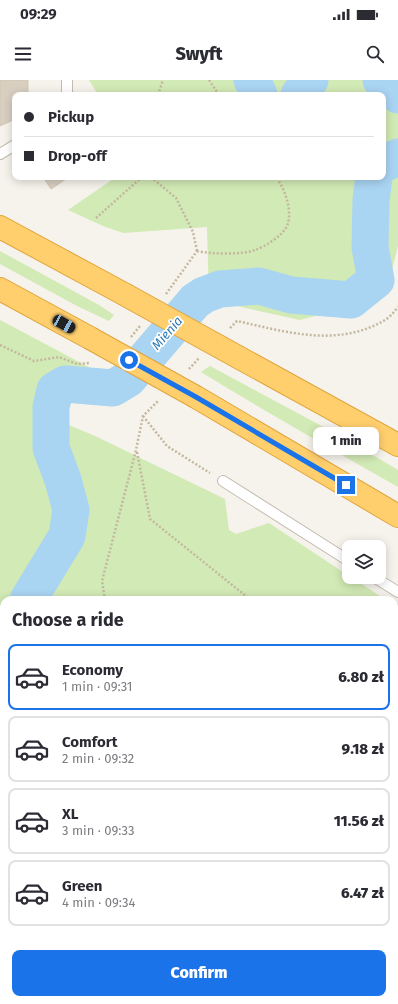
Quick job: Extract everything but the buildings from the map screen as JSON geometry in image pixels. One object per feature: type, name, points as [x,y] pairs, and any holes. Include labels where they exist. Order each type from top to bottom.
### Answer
[{"type":"highway","points":[[0,227],[398,445]]},
{"type":"highway","points":[[0,289],[196,397],[398,516]]},
{"type":"lane","points":[[66,80],[67,92]]},
{"type":"lane","points":[[0,154],[12,147]]},
{"type":"lane","points":[[223,481],[342,557]]},
{"type":"lane","points":[[385,584],[398,592]]},
{"type":"path","points":[[159,92],[163,80]]},
{"type":"path","points":[[209,80],[217,92]]},
{"type":"path","points":[[96,218],[139,180]]},
{"type":"path","points":[[155,180],[176,198],[193,232],[197,251],[232,253],[255,250],[275,239],[287,226],[289,206],[277,180]]},
{"type":"path","points":[[143,416],[167,446],[223,481]]},
{"type":"path","points":[[136,450],[150,519],[246,596]]},
{"type":"green space","points":[[89,80],[398,80],[398,246],[390,278],[369,302],[300,320],[209,300],[207,227],[123,233],[103,226],[68,210],[112,180],[386,180],[386,92],[96,92]]},
{"type":"green space","points":[[0,251],[99,305],[114,315],[109,321],[77,306],[0,264]]},
{"type":"green space","points":[[0,320],[100,373],[71,378],[50,377],[41,382],[40,396],[44,415],[93,435],[225,499],[229,530],[236,534],[269,523],[342,571],[342,584],[362,584],[380,596],[0,596]]},
{"type":"green space","points":[[210,366],[344,438],[398,470],[398,487],[201,372]]},
{"type":"waterway","name":"Mienia","points":[[252,80],[258,92]]},
{"type":"waterway","name":"Mienia","points":[[301,92],[310,80]]},
{"type":"waterway","name":"Mienia","points":[[381,80],[398,95]]},
{"type":"waterway","name":"Mienia","points":[[386,163],[398,157]]},
{"type":"waterway","name":"Mienia","points":[[30,596],[67,536],[71,510],[63,480],[51,448],[51,407],[55,390],[65,384],[113,388],[128,379],[195,301],[204,295],[220,289],[259,286],[291,295],[351,300],[376,280],[370,247],[371,200],[374,180]]},
{"type":"route","points":[[129,360],[196,397],[346,485]]}]
